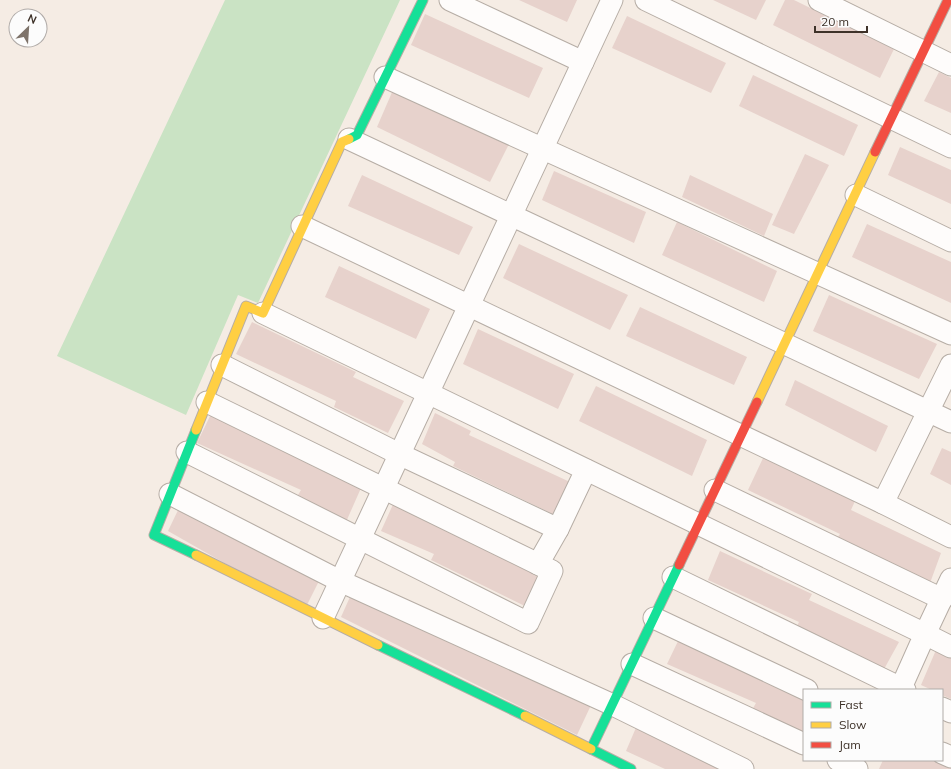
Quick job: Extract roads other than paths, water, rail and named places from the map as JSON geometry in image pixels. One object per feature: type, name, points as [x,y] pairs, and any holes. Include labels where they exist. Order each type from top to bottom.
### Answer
[{"type":"street","points":[[263,313],[342,142],[357,135],[423,0]]},
{"type":"street","points":[[450,0],[583,62]]},
{"type":"street","points":[[323,618],[612,0]]},
{"type":"street","points":[[646,0],[951,146]]},
{"type":"street","points":[[819,0],[951,65]]},
{"type":"street","points":[[591,749],[948,0]]},
{"type":"street","points":[[385,78],[951,334]]},
{"type":"street","points":[[349,139],[951,422]]},
{"type":"street","points":[[856,195],[951,241]]},
{"type":"street","points":[[302,226],[883,503],[951,537]]},
{"type":"street","points":[[631,769],[154,535],[246,306],[951,647]]},
{"type":"street","points":[[222,365],[399,454],[558,528]]},
{"type":"street","points":[[883,503],[951,365]]},
{"type":"street","points":[[187,452],[528,623],[552,571],[207,402]]},
{"type":"street","points":[[538,564],[558,528],[586,470]]},
{"type":"street","points":[[715,490],[942,599]]},
{"type":"street","points":[[170,494],[340,581],[612,704],[743,769]]},
{"type":"street","points":[[673,577],[902,689],[925,634],[951,579]]},
{"type":"street","points":[[654,618],[805,689]]},
{"type":"street","points":[[632,664],[803,744]]},
{"type":"street","points":[[840,761],[857,769]]}]
